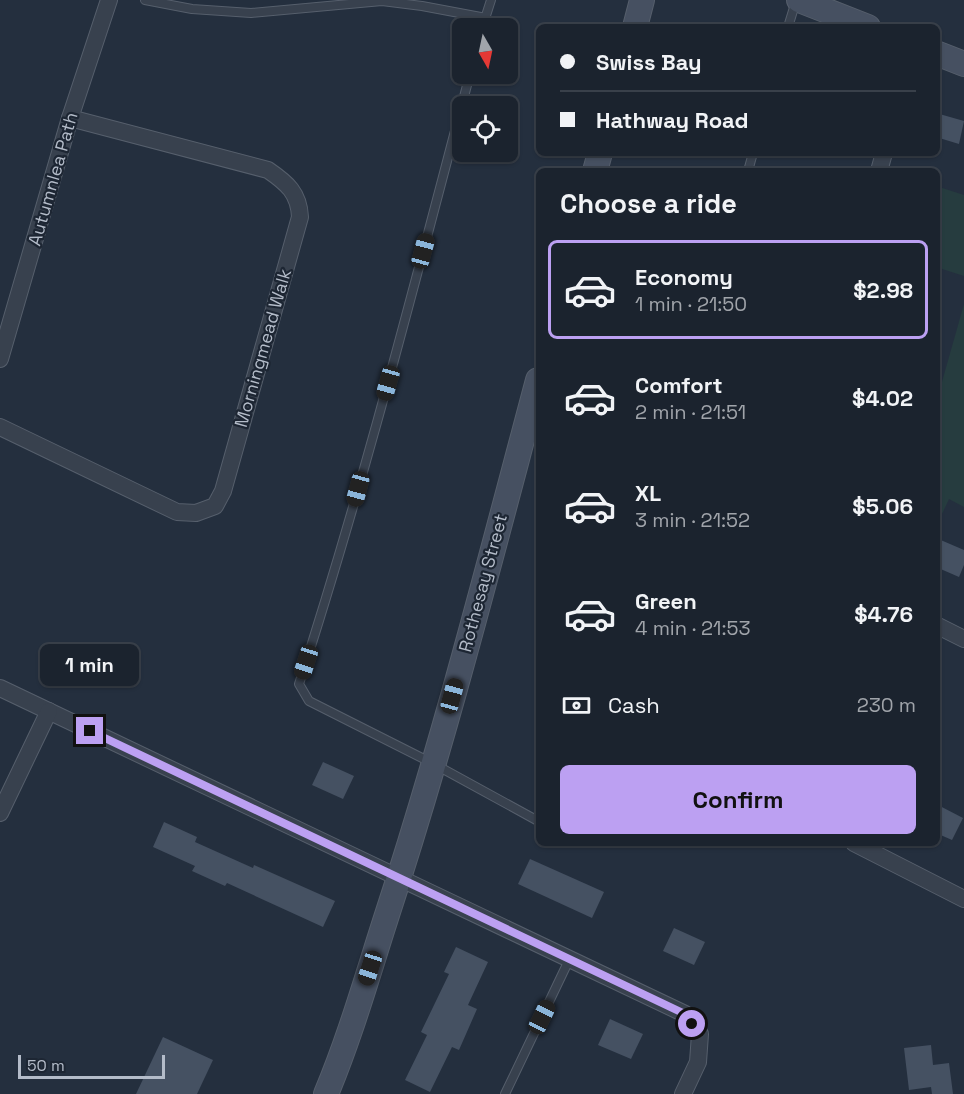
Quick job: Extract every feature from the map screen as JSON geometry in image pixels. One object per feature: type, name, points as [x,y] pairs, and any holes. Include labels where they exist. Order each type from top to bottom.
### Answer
[{"type":"street","name":"Autumnlea Path","points":[[0,359],[70,118],[109,0]]},
{"type":"street","points":[[636,24],[642,0]]},
{"type":"street","points":[[797,0],[860,24]]},
{"type":"street","points":[[940,55],[964,64]]},
{"type":"street","name":"Morningmead Walk","points":[[0,427],[177,512],[196,513],[215,506],[223,491],[300,217],[300,205],[294,191],[268,170],[70,118]]},
{"type":"street","name":"Rothesay Street","points":[[326,1094],[340,1059],[400,877],[434,764],[536,387]]},
{"type":"street","points":[[940,628],[964,639]]},
{"type":"street","points":[[0,688],[685,1014],[700,1034],[698,1062],[683,1094]]},
{"type":"street","points":[[0,813],[49,711]]},
{"type":"street","points":[[860,846],[964,898]]},
{"type":"lane","points":[[145,0],[192,9],[251,13],[382,1],[486,18],[491,0]]},
{"type":"lane","points":[[789,24],[797,0]]},
{"type":"lane","points":[[467,84],[338,562],[299,684],[309,701],[434,764],[536,820]]},
{"type":"lane","points":[[505,1094],[570,958]]},
{"type":"green space","points":[[940,187],[964,195],[964,276],[940,268]]},
{"type":"green space","points":[[964,304],[964,507],[949,499],[940,518],[940,389]]},
{"type":"building","points":[[940,114],[964,121],[959,144],[940,138]]},
{"type":"building","points":[[940,540],[964,550],[964,565],[959,577],[940,569]]},
{"type":"building","points":[[323,762],[354,776],[343,799],[312,785]]},
{"type":"building","points":[[940,806],[963,818],[952,840],[940,835]]},
{"type":"building","points":[[164,822],[197,837],[195,842],[335,901],[323,927],[227,883],[225,886],[192,871],[195,866],[153,847]]},
{"type":"building","points":[[530,859],[604,892],[592,918],[518,884]]},
{"type":"building","points":[[674,928],[705,942],[694,965],[663,951]]},
{"type":"building","points":[[456,947],[488,962],[468,1005],[477,1009],[459,1050],[452,1047],[430,1092],[405,1080],[427,1035],[421,1032],[449,974],[444,972]]},
{"type":"building","points":[[610,1019],[643,1034],[631,1059],[598,1045]]},
{"type":"building","points":[[163,1037],[213,1060],[197,1094],[136,1094]]},
{"type":"building","points":[[931,1045],[933,1065],[949,1063],[953,1094],[932,1094],[931,1087],[909,1090],[904,1048]]},
{"type":"route","points":[[90,731],[685,1014],[692,1024]]}]
